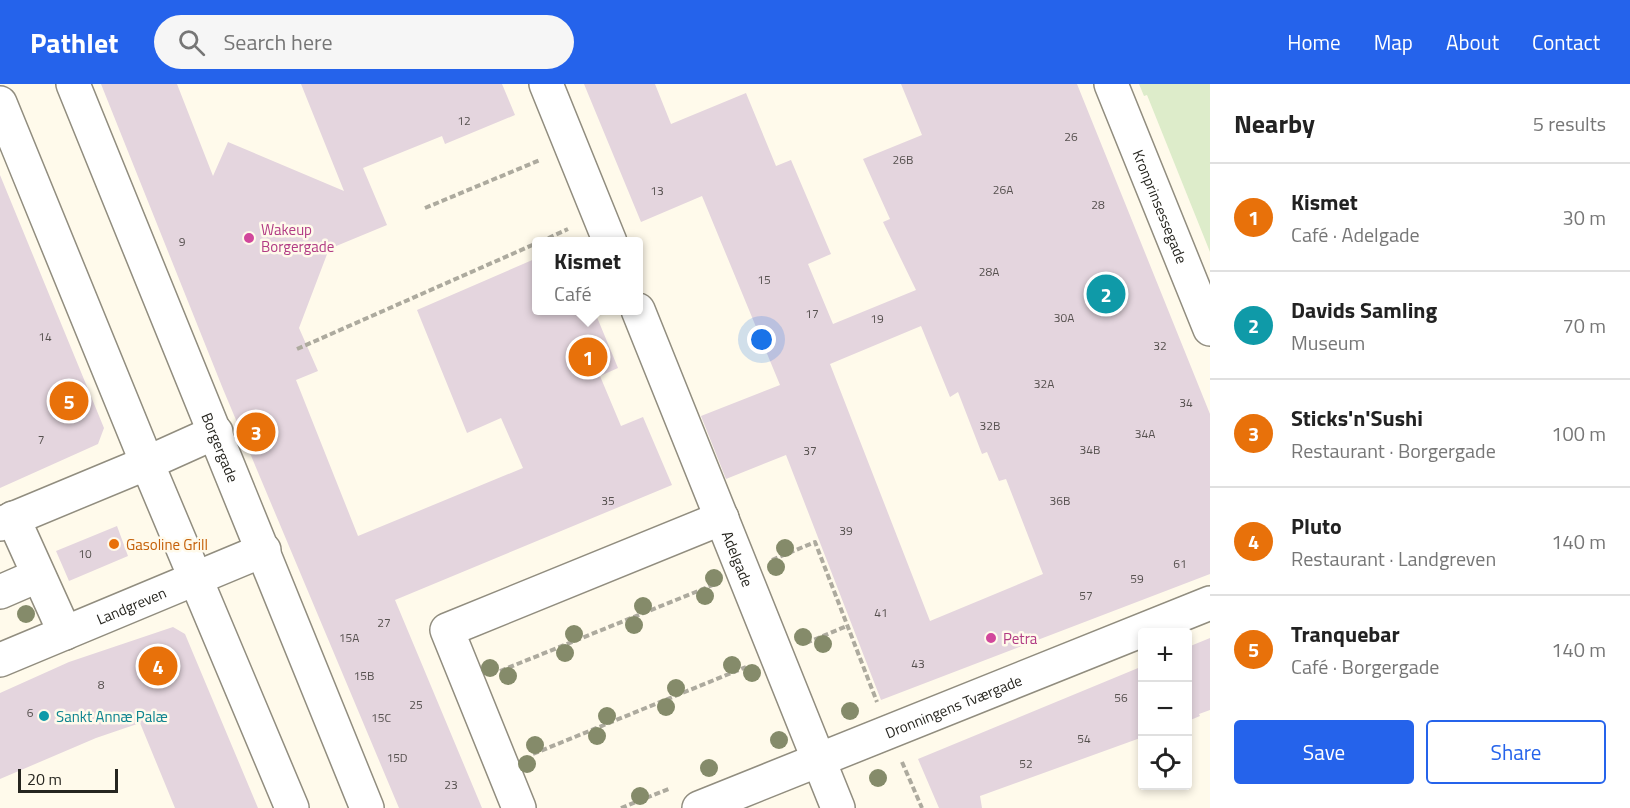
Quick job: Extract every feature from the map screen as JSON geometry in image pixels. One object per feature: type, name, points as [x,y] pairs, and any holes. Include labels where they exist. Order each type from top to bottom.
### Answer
[{"type":"street","name":"Borgergade","points":[[73,84],[368,808]]},
{"type":"street","points":[[546,84],[608,237]]},
{"type":"street","name":"Kronprinsessegade","points":[[1111,84],[1210,329]]},
{"type":"street","points":[[0,103],[291,808]]},
{"type":"street","name":"Adelgade","points":[[640,315],[838,808]]},
{"type":"street","points":[[64,633],[38,576],[7,521],[216,432]]},
{"type":"street","points":[[519,808],[447,630],[722,518]]},
{"type":"street","name":"Landgreven","points":[[0,660],[264,550]]},
{"type":"street","points":[[0,592],[38,576]]},
{"type":"street","name":"Dronningens Tværgade","points":[[699,808],[1210,603]]},
{"type":"path","points":[[424,208],[572,147]]},
{"type":"path","points":[[297,350],[532,245]]},
{"type":"path","points":[[469,683],[815,542],[922,808]]},
{"type":"path","points":[[502,766],[847,626]]},
{"type":"green space","points":[[1139,84],[1210,84],[1210,252],[1147,95],[1144,96]]},
{"type":"building","points":[[101,84],[177,84],[213,176],[228,142],[344,191],[301,84],[502,84],[515,115],[445,144],[442,136],[363,168],[387,225],[329,249],[299,328],[318,371],[296,380],[358,536],[523,468],[501,418],[467,433],[417,310],[532,260],[532,315],[596,315],[618,368],[600,376],[621,426],[643,417],[672,485],[395,600],[482,808],[399,808],[223,389]]},
{"type":"building","points":[[584,84],[655,84],[671,124],[746,93],[776,166],[791,160],[831,254],[808,264],[833,324],[916,290],[883,222],[890,219],[863,159],[922,135],[901,84],[1077,84],[1210,414],[1210,574],[881,700],[786,455],[726,479],[701,416],[780,385],[702,196],[641,222]],"holes":[[[921,326],[950,397],[958,392],[982,454],[987,452],[999,481],[1006,479],[1043,574],[930,621],[830,364]]]},
{"type":"building","points":[[0,175],[104,428],[98,444],[0,488]]},
{"type":"building","points":[[117,526],[128,556],[69,581],[56,551]]},
{"type":"building","points":[[173,627],[185,634],[258,808],[175,808],[140,723],[96,738],[0,779],[0,693],[69,662]]},
{"type":"building","points":[[1210,638],[1210,710],[1192,719],[1192,682],[1192,645]]},
{"type":"building","points":[[1138,668],[1138,739],[980,796],[982,808],[939,808],[918,759]]},
{"type":"place","name":"Wakeup Borgergade","points":[[249,238]]},
{"type":"place","name":"Davids Samling","points":[[1106,294]]},
{"type":"place","name":"Kismet","points":[[588,357]]},
{"type":"place","name":"Tranquebar","points":[[69,401]]},
{"type":"place","name":"Sticks'n'Sushi","points":[[256,432]]},
{"type":"place","name":"Gasoline Grill","points":[[114,544]]},
{"type":"place","name":"Petra","points":[[991,638]]},
{"type":"place","name":"Pluto","points":[[158,666]]},
{"type":"place","name":"Sankt Annæ Palæ","points":[[44,716]]}]
